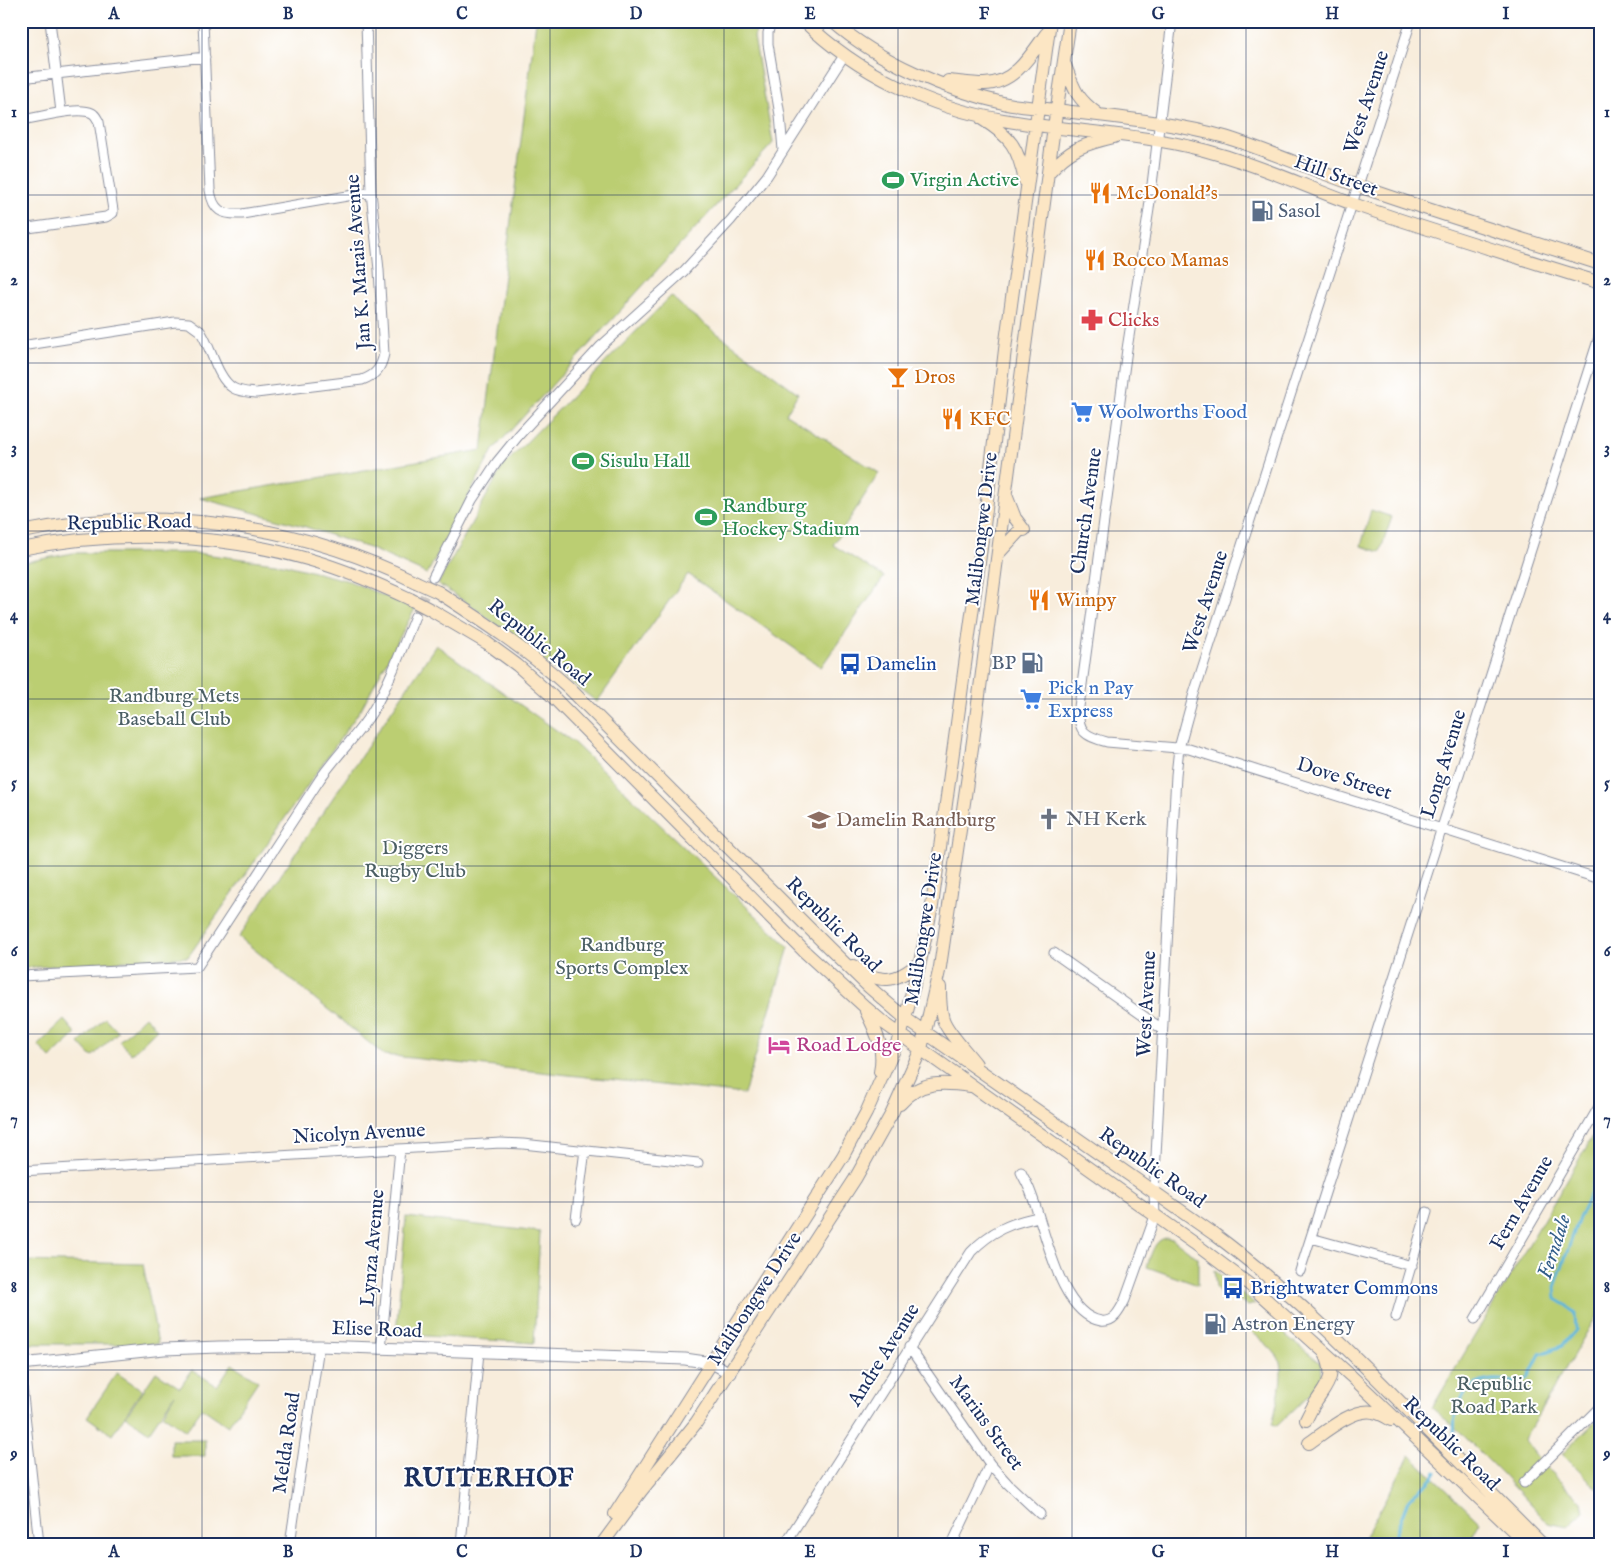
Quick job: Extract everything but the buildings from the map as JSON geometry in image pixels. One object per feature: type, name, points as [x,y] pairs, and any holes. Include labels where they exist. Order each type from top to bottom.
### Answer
[{"type":"main road","points":[[804,21],[815,32],[862,66],[906,90],[976,115],[1007,136],[1018,153],[1027,193]]},
{"type":"main road","points":[[832,21],[848,36],[875,52],[930,79],[986,84],[1005,79],[1021,68],[1049,26]]},
{"type":"main road","name":"Malibongwe Drive","points":[[602,1544],[641,1491],[696,1423],[730,1373],[780,1292],[855,1179],[892,1113],[921,1049],[940,967],[974,733],[1054,127],[1070,21]]},
{"type":"main road","name":"Malibongwe Drive","points":[[596,1544],[843,1156],[877,1090],[906,1019],[932,906],[1049,26]]},
{"type":"main road","points":[[1064,63],[1078,96],[1086,106],[1102,116]]},
{"type":"main road","name":"Hill Street","points":[[930,79],[977,96],[1009,104],[1200,131],[1225,138],[1358,186],[1600,264]]},
{"type":"main road","name":"Hill Street","points":[[976,115],[1005,121],[1121,135],[1188,146],[1221,155],[1352,204],[1600,283]]},
{"type":"main road","points":[[1049,172],[1059,161],[1078,148],[1092,142],[1121,135]]},
{"type":"main road","points":[[998,554],[1022,530],[1005,493]]},
{"type":"main road","name":"Republic Road","points":[[21,532],[121,519],[207,522],[248,527],[363,558],[438,592],[503,634],[567,686],[869,987],[906,1019],[1244,1256],[1310,1313],[1542,1544]]},
{"type":"main road","name":"Republic Road","points":[[21,549],[113,538],[166,538],[210,541],[274,551],[311,560],[410,599],[487,643],[517,665],[552,696],[779,926],[864,1006],[921,1049],[1206,1251],[1243,1280],[1324,1351],[1418,1438],[1527,1544]]},
{"type":"main road","points":[[829,948],[860,970],[888,980],[903,975],[920,962]]},
{"type":"main road","points":[[940,967],[940,1006],[944,1020],[982,1072]]},
{"type":"main road","points":[[864,1006],[879,1036],[882,1053],[882,1066],[877,1090]]},
{"type":"main road","points":[[892,1113],[905,1098],[922,1086],[952,1083],[974,1086]]},
{"type":"main road","points":[[1306,1420],[1315,1402],[1329,1383],[1331,1370],[1324,1351]]},
{"type":"main road","points":[[1309,1443],[1351,1416],[1371,1411],[1385,1416],[1418,1438]]},
{"type":"street","points":[[50,21],[61,112]]},
{"type":"street","points":[[203,21],[210,190],[211,199],[217,209],[229,215],[242,214],[371,192]]},
{"type":"street","name":"Jan K. Marais Avenue","points":[[21,346],[154,324],[183,322],[195,326],[200,331],[224,379],[231,388],[242,392],[256,393],[362,380],[378,371],[384,354],[379,270],[371,192],[366,21]]},
{"type":"street","points":[[771,21],[768,44],[784,150]]},
{"type":"street","name":"Church Avenue","points":[[1078,724],[1096,572],[1127,349],[1149,209],[1172,21]]},
{"type":"street","name":"West Avenue","points":[[1155,1216],[1154,1194],[1162,1029],[1179,748],[1193,697],[1307,339],[1411,21]]},
{"type":"street","points":[[432,577],[472,500],[497,462],[519,435],[601,346],[683,272],[748,200],[784,150],[845,54]]},
{"type":"street","points":[[21,78],[205,57]]},
{"type":"street","points":[[21,120],[61,112],[88,112],[96,116],[99,122],[113,203],[113,213],[106,218],[21,229]]},
{"type":"street","name":"Long Avenue","points":[[1300,1271],[1600,334]]},
{"type":"street","points":[[21,976],[197,967],[332,762],[358,732],[372,712],[380,698],[415,616]]},
{"type":"street","name":"Dove Street","points":[[1078,724],[1089,737],[1107,742],[1179,748],[1218,758],[1600,879]]},
{"type":"street","points":[[1054,953],[1162,1029]]},
{"type":"street","name":"Fern Avenue","points":[[1475,1319],[1600,1105]]},
{"type":"street","name":"Nicolyn Avenue","points":[[21,1171],[501,1143],[585,1150],[698,1163]]},
{"type":"street","name":"Lynza Avenue","points":[[381,1350],[400,1149]]},
{"type":"street","points":[[576,1219],[585,1150]]},
{"type":"street","points":[[1021,1172],[1029,1187],[1050,1253],[1068,1292],[1078,1307],[1095,1320],[1106,1322],[1114,1318],[1120,1310],[1155,1216]]},
{"type":"street","points":[[1396,1317],[1427,1212]]},
{"type":"street","name":"Andre Avenue","points":[[785,1544],[971,1252],[990,1234],[1024,1220],[1038,1217]]},
{"type":"street","points":[[1311,1238],[1412,1266]]},
{"type":"street","name":"Elise Road","points":[[21,1364],[164,1349],[319,1346],[381,1350],[685,1359],[712,1363],[730,1373]]},
{"type":"street","name":"Melda Road","points":[[290,1544],[319,1346]]},
{"type":"street","name":"Marius Street","points":[[910,1347],[990,1464],[1040,1514]]},
{"type":"street","points":[[461,1544],[480,1352]]},
{"type":"street","points":[[21,1377],[39,1544]]},
{"type":"street","points":[[1524,1483],[1600,1408]]},
{"type":"street","points":[[952,1544],[990,1464]]},
{"type":"green space","points":[[536,21],[760,21],[754,37],[773,143],[493,450],[427,574],[369,548],[303,526],[200,498],[482,450]]},
{"type":"green space","points":[[671,296],[687,311],[798,393],[786,414],[879,473],[833,545],[884,577],[821,667],[688,574],[597,702],[473,607],[438,584],[503,466]]},
{"type":"green space","points":[[1371,510],[1392,517],[1380,552],[1361,546]]},
{"type":"green space","name":"Randburg Mets Baseball Club","points":[[73,553],[195,553],[283,564],[349,581],[415,609],[361,709],[188,957],[21,968],[21,563]]},
{"type":"green space","points":[[436,645],[573,742],[789,947],[744,1094],[384,1055],[239,937]]},
{"type":"green space","points":[[145,1016],[157,1029],[131,1054],[119,1041]]},
{"type":"green space","points":[[105,1018],[118,1032],[92,1057],[79,1043]]},
{"type":"green space","points":[[64,1020],[76,1034],[50,1058],[38,1045]]},
{"type":"green space","name":"Republic Road Park","points":[[1600,1124],[1600,1310],[1524,1439],[1544,1466],[1582,1502],[1584,1512],[1568,1527],[1548,1523],[1458,1430],[1432,1408]]},
{"type":"green space","points":[[406,1217],[540,1232],[534,1343],[396,1334]]},
{"type":"green space","points":[[1167,1238],[1173,1239],[1198,1258],[1198,1285],[1147,1267],[1156,1244]]},
{"type":"green space","points":[[21,1261],[143,1264],[158,1344],[27,1344],[21,1288]]},
{"type":"green space","points":[[1214,1270],[1255,1304],[1248,1306],[1240,1300],[1220,1293],[1216,1287]]},
{"type":"green space","points":[[1268,1323],[1275,1324],[1288,1337],[1321,1363],[1322,1376],[1319,1385],[1277,1426],[1272,1424],[1280,1390],[1280,1363],[1272,1350],[1252,1332],[1254,1326]]},
{"type":"green space","points":[[232,1364],[258,1381],[228,1426],[202,1408],[186,1431],[163,1415],[175,1394],[149,1432],[126,1416],[156,1372],[180,1388],[192,1370],[217,1386]]},
{"type":"green space","points":[[117,1373],[142,1390],[112,1435],[87,1417]]},
{"type":"green space","points":[[1600,1417],[1600,1492],[1562,1454]]},
{"type":"green space","points":[[171,1440],[205,1440],[205,1456],[171,1456]]},
{"type":"green space","points":[[1410,1455],[1480,1522],[1468,1544],[1361,1544]]},
{"type":"waterway","name":"Ferndale","points":[[1453,1435],[1456,1411],[1460,1401],[1472,1387],[1488,1380],[1517,1383],[1528,1378],[1540,1354],[1562,1346],[1576,1330],[1575,1314],[1556,1299],[1555,1287],[1600,1163]]},
{"type":"waterway","name":"Ferndale","points":[[1391,1544],[1408,1500],[1430,1482],[1436,1472]]},
{"type":"tunnel","points":[[415,616],[433,577]]},
{"type":"place","name":"Virgin Active","points":[[893,180]]},
{"type":"place","name":"McDonald's","points":[[1100,193]]},
{"type":"place","name":"Sasol","points":[[1262,211]]},
{"type":"place","name":"Rocco Mamas","points":[[1095,260]]},
{"type":"place","name":"Clicks","points":[[1092,320]]},
{"type":"place","name":"Dros","points":[[898,377]]},
{"type":"place","name":"Woolworths Food","points":[[1082,412]]},
{"type":"place","name":"KFC","points":[[952,419]]},
{"type":"place","name":"Sisulu Hall","points":[[583,461]]},
{"type":"place","name":"Randburg Hockey Stadium","points":[[706,517]]},
{"type":"place","name":"Wimpy","points":[[1039,600]]},
{"type":"place","name":"BP","points":[[1032,663]]},
{"type":"place","name":"Damelin","points":[[850,664]]},
{"type":"place","name":"Pick n Pay Express","points":[[1031,699]]},
{"type":"place","name":"NH Kerk","points":[[1049,819]]},
{"type":"place","name":"Damelin Randburg","points":[[819,820]]},
{"type":"place","name":"Road Lodge","points":[[779,1045]]},
{"type":"place","name":"Brightwater Commons","points":[[1233,1288]]},
{"type":"place","name":"Astron Energy","points":[[1215,1324]]},
{"type":"district","name":"RUITERHOF","points":[[489,1479]]},
{"type":"park label","name":"Diggers Rugby Club","points":[[415,860]]},
{"type":"park label","name":"Randburg Sports Complex","points":[[622,956]]}]
